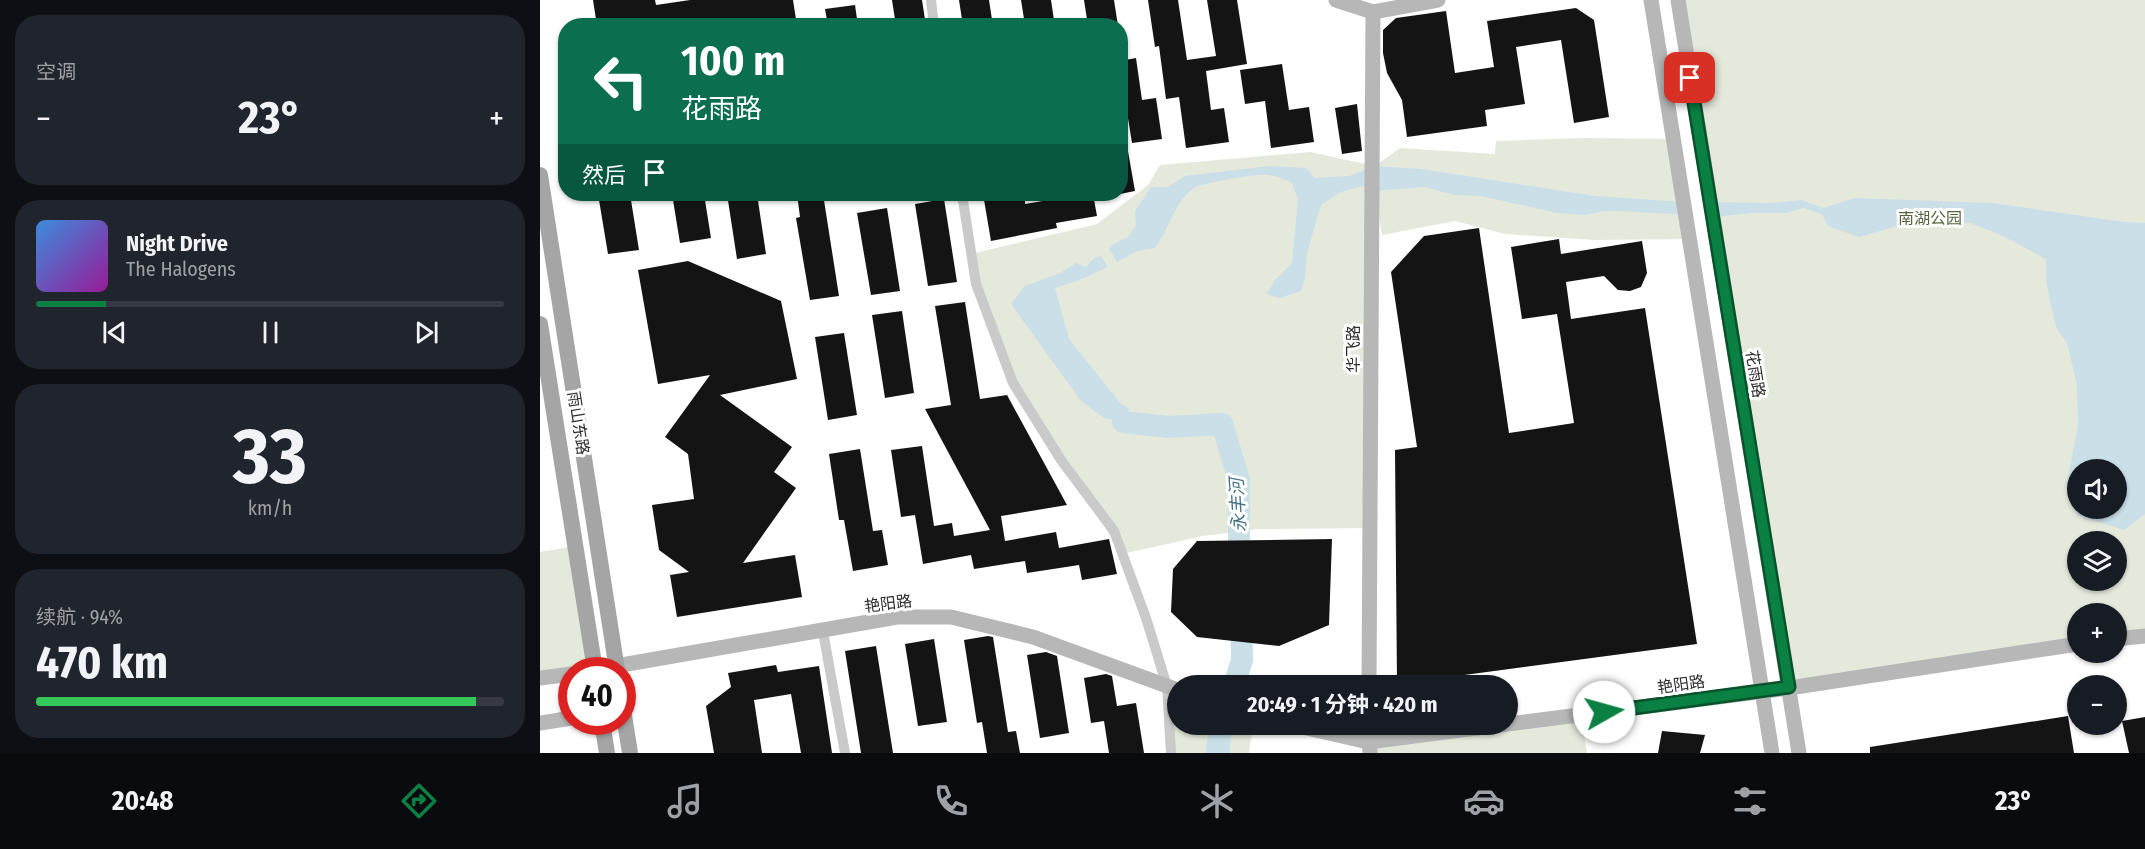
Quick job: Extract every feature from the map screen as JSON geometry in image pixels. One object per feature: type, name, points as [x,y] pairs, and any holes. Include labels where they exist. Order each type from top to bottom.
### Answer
[{"type":"main road","name":"雨山东路","points":[[540,175],[615,657]]},
{"type":"main road","name":"雨山东路","points":[[540,324],[592,657]]},
{"type":"main road","points":[[604,735],[607,753]]},
{"type":"main road","points":[[627,735],[630,753]]},
{"type":"street","points":[[931,0],[933,18]]},
{"type":"street","points":[[1336,0],[1373,12],[1438,0]]},
{"type":"street","points":[[1651,0],[1772,753]]},
{"type":"street","name":"花雨路","points":[[1678,0],[1799,753]]},
{"type":"street","name":"华飞路","points":[[1369,675],[1373,12]]},
{"type":"street","points":[[963,201],[976,284],[1013,383],[1061,460],[1114,531],[1167,675]]},
{"type":"street","name":"艳阳路","points":[[636,666],[897,617],[951,617],[1033,637],[1167,686]]},
{"type":"street","points":[[823,632],[844,753]]},
{"type":"street","points":[[2127,638],[2145,636]]},
{"type":"street","name":"艳阳路","points":[[1326,735],[1369,748],[2067,646]]},
{"type":"street","points":[[540,678],[558,676]]},
{"type":"street","points":[[540,723],[558,720]]},
{"type":"street","points":[[1171,735],[1171,753]]},
{"type":"green space","name":"南湖公园","points":[[1678,0],[2145,0],[2145,640],[2127,641],[2127,603],[2067,603],[2067,646],[1789,688]]},
{"type":"green space","points":[[1583,138],[1673,139],[1689,239],[1594,240],[1505,234],[1455,221],[1382,235],[1375,195],[1370,528],[1259,529],[1203,536],[1122,554],[1013,383],[971,254],[1097,224],[1148,185],[1160,165],[1310,152],[1375,166],[1400,148],[1495,154],[1496,141]]},
{"type":"green space","points":[[575,546],[593,657],[558,657],[558,674],[540,679],[540,552]]},
{"type":"green space","points":[[1581,715],[1587,753],[1370,753],[1368,742],[1423,735],[1518,735],[1518,723]]},
{"type":"green space","points":[[1170,735],[1208,735],[1205,753],[1171,753]]},
{"type":"green space","points":[[1231,735],[1252,735],[1249,753],[1230,753]]},
{"type":"water","points":[[1269,166],[1306,168],[1315,178],[1349,176],[1368,169],[1368,185],[1341,192],[1321,205],[1307,253],[1305,278],[1301,291],[1279,298],[1267,294],[1275,280],[1292,263],[1298,200],[1292,183],[1273,176],[1247,176],[1200,185],[1183,198],[1155,248],[1137,251],[1117,262],[1108,247],[1128,237],[1136,225],[1135,211],[1151,187],[1168,187],[1185,176]]},
{"type":"water","points":[[1375,166],[1421,169],[1595,196],[1683,202],[1686,215],[1622,211],[1603,211],[1585,215],[1557,213],[1481,196],[1454,195],[1424,187],[1374,191]]},
{"type":"water","points":[[1854,198],[1992,203],[2145,223],[2145,514],[2124,530],[2090,519],[2127,519],[2127,459],[2071,459],[2078,426],[2077,385],[2067,343],[2057,329],[2051,306],[2046,281],[2046,259],[2003,236],[1970,223],[1904,224],[1859,237],[1828,226],[1822,214],[1803,208],[1787,213],[1752,213],[1713,217],[1710,202],[1771,203],[1802,200],[1823,208]]},
{"type":"water","points":[[1101,256],[1108,267],[1055,288],[1069,339],[1120,403],[1129,409],[1123,422],[1104,418],[1081,401],[1011,304],[1025,286],[1060,273],[1076,263],[1086,267],[1094,258]]},
{"type":"water","points":[[1208,735],[1231,735],[1230,753],[1205,753]]},
{"type":"building","points":[[593,0],[655,0],[656,5],[690,0],[793,0],[796,18],[596,18]]},
{"type":"building","points":[[892,0],[922,0],[925,18],[895,18]]},
{"type":"building","points":[[959,0],[989,0],[992,18],[962,18]]},
{"type":"building","points":[[1021,0],[1051,0],[1054,18],[1024,18]]},
{"type":"building","points":[[1084,0],[1114,0],[1117,18],[1087,18]]},
{"type":"building","points":[[1148,0],[1178,0],[1187,60],[1216,56],[1207,0],[1237,0],[1247,64],[1206,71],[1211,110],[1224,108],[1229,142],[1186,148],[1179,97],[1166,99],[1159,46],[1155,47]]},
{"type":"building","points":[[855,5],[857,18],[827,18],[825,9]]},
{"type":"building","points":[[1576,8],[1594,20],[1609,117],[1574,123],[1561,40],[1516,47],[1525,104],[1485,110],[1487,126],[1407,137],[1402,100],[1387,73],[1383,53],[1383,30],[1396,18],[1446,11],[1455,73],[1494,67],[1487,21]]},
{"type":"building","points":[[1136,58],[1142,100],[1156,98],[1162,139],[1132,143],[1128,118],[1128,60]]},
{"type":"building","points":[[1282,64],[1289,110],[1309,107],[1314,142],[1271,148],[1265,101],[1245,104],[1240,70]]},
{"type":"building","points":[[1357,104],[1362,151],[1342,154],[1335,108]]},
{"type":"building","points":[[1128,151],[1135,191],[1128,192]]},
{"type":"building","points":[[599,201],[631,201],[639,250],[608,254]]},
{"type":"building","points":[[673,201],[705,201],[711,238],[680,243]]},
{"type":"building","points":[[728,201],[758,201],[766,254],[737,259]]},
{"type":"building","points":[[798,201],[824,201],[839,296],[810,300],[796,218],[800,217]]},
{"type":"building","points":[[944,201],[957,282],[928,286],[915,204]]},
{"type":"building","points":[[984,201],[1025,201],[1025,204],[1043,201],[1094,201],[1097,216],[1056,223],[1057,228],[991,241]]},
{"type":"building","points":[[887,208],[900,291],[871,295],[857,213]]},
{"type":"building","points":[[1479,228],[1509,433],[1574,423],[1557,314],[1522,319],[1511,247],[1559,239],[1561,254],[1642,241],[1647,273],[1641,287],[1630,291],[1618,290],[1604,276],[1566,282],[1571,319],[1645,308],[1697,644],[1464,675],[1397,675],[1395,450],[1417,447],[1391,272],[1424,236]]},
{"type":"building","points":[[688,261],[781,301],[797,379],[720,395],[792,447],[774,472],[796,488],[743,563],[795,555],[802,597],[677,617],[670,575],[689,572],[659,550],[652,505],[694,499],[688,454],[665,437],[710,375],[658,384],[638,270]]},
{"type":"building","points":[[965,302],[980,399],[1007,395],[1067,505],[1001,516],[1005,541],[1056,532],[1059,548],[1109,539],[1117,574],[1082,580],[1079,565],[1027,573],[1025,561],[974,569],[971,555],[923,564],[915,515],[901,517],[891,450],[922,446],[934,526],[952,523],[954,536],[990,530],[925,409],[951,405],[935,306]]},
{"type":"building","points":[[902,311],[914,393],[885,398],[872,315]]},
{"type":"building","points":[[844,333],[857,415],[828,420],[815,337]]},
{"type":"building","points":[[860,449],[873,531],[882,530],[888,565],[853,571],[844,520],[839,520],[829,454]]},
{"type":"building","points":[[1332,539],[1329,625],[1279,646],[1197,637],[1171,612],[1173,569],[1197,541]]},
{"type":"building","points":[[993,637],[1008,732],[1016,731],[1020,753],[987,753],[982,722],[977,723],[964,640]]},
{"type":"building","points":[[934,639],[947,722],[918,726],[905,644]]},
{"type":"building","points":[[876,646],[893,753],[861,753],[845,651]]},
{"type":"building","points":[[1046,652],[1057,656],[1069,733],[1040,738],[1027,655]]},
{"type":"building","points":[[776,665],[778,672],[819,666],[832,753],[801,753],[791,694],[754,700],[762,753],[714,753],[706,706],[731,687],[728,673]]},
{"type":"building","points":[[1106,674],[1112,676],[1117,706],[1136,703],[1144,753],[1109,753],[1104,721],[1091,723],[1084,678]]},
{"type":"building","points":[[2067,716],[2067,735],[2071,735],[2074,753],[1870,753],[1870,747]]},
{"type":"building","points":[[2145,717],[2145,753],[2129,753],[2125,735],[2127,735],[2127,720]]},
{"type":"building","points":[[1662,731],[1705,735],[1700,753],[1658,753]]},
{"type":"waterway","name":"永丰河","points":[[1123,422],[1169,427],[1222,424],[1239,480],[1239,570]]},
{"type":"waterway","name":"永丰河","points":[[1237,675],[1242,660],[1241,612]]},
{"type":"route","points":[[1604,712],[1789,687],[1690,78]]}]
